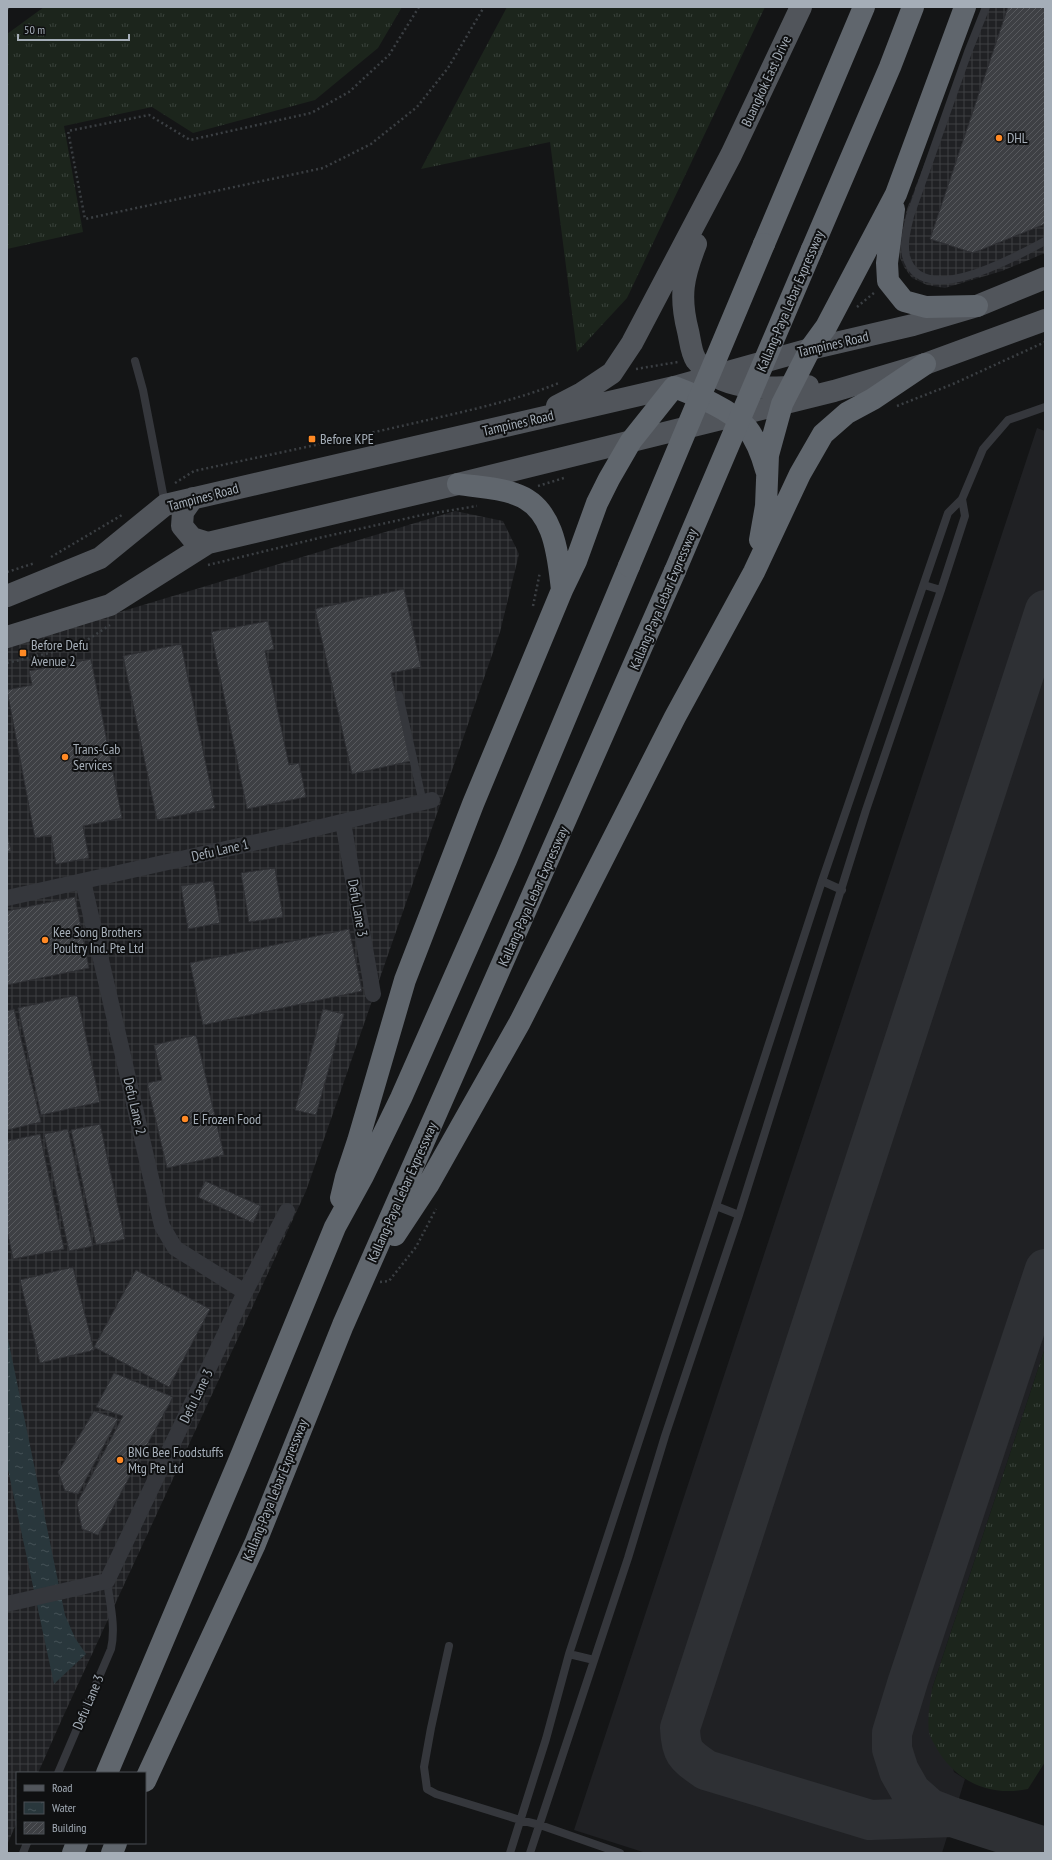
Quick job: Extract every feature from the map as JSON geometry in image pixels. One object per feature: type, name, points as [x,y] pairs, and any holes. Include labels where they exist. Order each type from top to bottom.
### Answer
[{"type":"highway","points":[[107,1772],[239,1461],[335,1227],[401,1098],[506,860],[864,7]]},
{"type":"highway","name":"Kallang-Paya Lebar Expressway","points":[[146,1779],[254,1544],[322,1372],[675,571],[890,67],[913,7]]},
{"type":"highway","points":[[754,572],[766,506],[766,470],[773,434],[786,396],[810,349],[826,327],[896,194],[965,7]]},
{"type":"highway","points":[[896,194],[887,263],[888,281],[904,301],[926,307],[977,306]]},
{"type":"highway","points":[[361,1286],[428,1185],[520,1022],[671,724],[754,572],[800,474],[823,434],[847,413],[873,399],[925,364]]},
{"type":"highway","points":[[335,1227],[346,1176],[358,1141],[405,980],[473,804],[562,590],[576,561],[597,503],[631,441],[674,387],[712,403],[744,424],[760,448],[766,470]]},
{"type":"highway","points":[[458,484],[514,493],[536,507],[550,528],[558,555],[562,590]]},
{"type":"main road","name":"Buangkok East Drive","points":[[731,156],[801,7]]},
{"type":"main road","points":[[731,156],[686,270],[682,294],[684,316],[695,359],[713,376],[732,384],[759,388],[786,396]]},
{"type":"main road","points":[[529,420],[582,393],[612,373],[632,343],[731,156]]},
{"type":"main road","name":"Tampines Road","points":[[7,596],[100,558],[164,498],[193,498],[674,387],[810,349],[913,325],[977,306],[1045,278]]},
{"type":"main road","points":[[7,637],[110,605],[208,542],[458,484],[731,416],[786,396],[850,382],[861,384],[925,364],[1045,320]]},
{"type":"main road","points":[[193,498],[183,512],[182,526],[192,538],[208,542]]},
{"type":"street","name":"Defu Lane 1","points":[[7,898],[428,802]]},
{"type":"street","name":"Defu Lane 3","points":[[343,822],[372,994]]},
{"type":"street","name":"Defu Lane 2","points":[[83,881],[162,1226],[175,1248],[245,1292]]},
{"type":"street","name":"Defu Lane 3","points":[[107,1581],[245,1292],[287,1211]]},
{"type":"street","points":[[14,1603],[107,1581]]},
{"type":"lane","points":[[986,7],[968,52],[910,216],[905,240],[906,255],[913,270],[927,279],[948,280],[996,267],[1045,241]]},
{"type":"lane","points":[[135,361],[143,390],[164,498]]},
{"type":"lane","points":[[510,1853],[546,1739],[569,1654],[822,881],[948,513],[962,499],[983,449],[1008,420],[1045,407]]},
{"type":"lane","points":[[530,1853],[628,1558],[667,1429],[739,1215],[866,810],[942,590],[965,516],[962,499]]},
{"type":"lane","points":[[924,585],[942,590]]},
{"type":"lane","points":[[399,695],[428,802]]},
{"type":"lane","points":[[822,881],[842,890]]},
{"type":"lane","points":[[716,1206],[739,1215]]},
{"type":"lane","name":"Defu Lane 3","points":[[58,1772],[111,1649],[114,1633],[107,1581]]},
{"type":"lane","points":[[449,1646],[430,1728],[424,1767],[427,1789],[436,1794],[540,1825],[620,1853]]},
{"type":"lane","points":[[569,1654],[594,1660]]},
{"type":"path","points":[[419,7],[389,56],[349,92],[310,113],[190,140],[149,114],[68,131],[86,219],[324,168],[371,144],[417,108],[448,68],[484,7]]},
{"type":"path","points":[[854,311],[888,281]]},
{"type":"path","points":[[890,409],[953,384],[1045,342]]},
{"type":"path","points":[[164,498],[194,471],[341,440],[453,414],[536,392],[563,382]]},
{"type":"path","points":[[201,567],[330,535],[459,508],[480,506]]},
{"type":"path","points":[[46,560],[128,511]]},
{"type":"path","points":[[7,572],[39,562]]},
{"type":"path","points":[[533,606],[541,571],[539,564]]},
{"type":"shaded area","points":[[982,7],[1045,7],[1045,253],[1002,271],[945,288],[927,285],[912,278],[904,267],[900,258],[898,238],[907,209],[968,52]]},
{"type":"shaded area","points":[[1037,428],[1045,431],[1045,1348],[932,1689],[954,1772],[965,1779],[942,1853],[646,1853],[574,1830]]},
{"type":"shaded area","points":[[455,511],[503,521],[519,554],[500,632],[306,1191],[38,1772],[16,1772],[16,1824],[7,1845],[7,646]]},
{"type":"green space","points":[[44,7],[402,7],[378,48],[315,100],[193,133],[152,107],[64,126],[83,232],[7,249],[7,34]]},
{"type":"green space","points":[[507,7],[765,7],[627,298],[577,352],[550,142],[421,169]]},
{"type":"green space","points":[[1045,1348],[1045,1762],[1028,1789],[1001,1791],[988,1789],[964,1778],[945,1761],[931,1738],[928,1726],[929,1710],[932,1689]]},
{"type":"water","points":[[7,1334],[65,1615],[75,1638],[86,1654],[54,1684],[7,1465]]},
{"type":"building","points":[[1008,7],[1045,7],[1045,224],[973,253],[930,239]]},
{"type":"building","points":[[404,589],[421,667],[391,673],[411,761],[352,774],[315,609]]},
{"type":"building","points":[[268,621],[274,649],[265,651],[289,765],[299,763],[306,797],[247,809],[211,632]]},
{"type":"building","points":[[181,644],[215,808],[157,820],[123,656]]},
{"type":"building","name":"Trans-Cab Services","points":[[91,659],[122,818],[83,826],[89,858],[56,864],[51,835],[35,838],[7,690],[32,685],[29,671]]},
{"type":"building","points":[[7,833],[11,851],[7,852]]},
{"type":"building","points":[[275,868],[283,917],[249,922],[241,873]]},
{"type":"building","points":[[213,881],[220,923],[188,929],[181,886]]},
{"type":"building","name":"Kee Song Brothers Poultry Ind. Pte Ltd","points":[[75,897],[89,968],[7,985],[7,911]]},
{"type":"building","points":[[349,929],[362,991],[203,1025],[190,963]]},
{"type":"building","points":[[77,995],[100,1102],[41,1115],[18,1008]]},
{"type":"building","points":[[14,1009],[41,1122],[7,1130],[7,1011]]},
{"type":"building","points":[[323,1009],[344,1014],[316,1115],[295,1110]]},
{"type":"building","name":"E Frozen Food","points":[[196,1035],[224,1155],[167,1168],[147,1083],[162,1080],[154,1045]]},
{"type":"building","points":[[100,1124],[125,1239],[96,1245],[71,1130]]},
{"type":"building","points":[[68,1129],[93,1246],[69,1251],[44,1134]]},
{"type":"building","points":[[40,1134],[64,1249],[13,1259],[7,1229],[7,1141]]},
{"type":"building","points":[[205,1181],[261,1206],[253,1223],[198,1197]]},
{"type":"building","points":[[73,1267],[94,1350],[40,1363],[20,1280]]},
{"type":"building","points":[[136,1270],[210,1309],[169,1387],[94,1347]]},
{"type":"building","name":"BNG Bee Foodstuffs Mtg Pte Ltd","points":[[114,1373],[173,1397],[98,1535],[82,1529],[77,1503],[123,1416],[96,1407]]},
{"type":"building","points":[[94,1411],[118,1419],[78,1494],[65,1491],[58,1472]]},
{"type":"building","points":[[7,1569],[10,1580],[7,1581]]},
{"type":"taxiway","points":[[952,1817],[870,1820],[706,1770],[686,1754],[683,1749],[680,1728],[1045,610]]},
{"type":"taxiway","points":[[1045,1269],[892,1733],[892,1749],[899,1771],[911,1792],[929,1808],[952,1817],[1045,1847]]},
{"type":"place","name":"DHL","points":[[999,138]]},
{"type":"place","name":"Before KPE","points":[[312,439]]},
{"type":"place","name":"Before Defu Avenue 2","points":[[23,653]]},
{"type":"place","name":"Trans-Cab Services","points":[[65,757]]},
{"type":"place","name":"Kee Song Brothers Poultry Ind. Pte Ltd","points":[[45,940]]},
{"type":"place","name":"E Frozen Food","points":[[185,1119]]},
{"type":"place","name":"BNG Bee Foodstuffs Mtg Pte Ltd","points":[[120,1460]]}]
